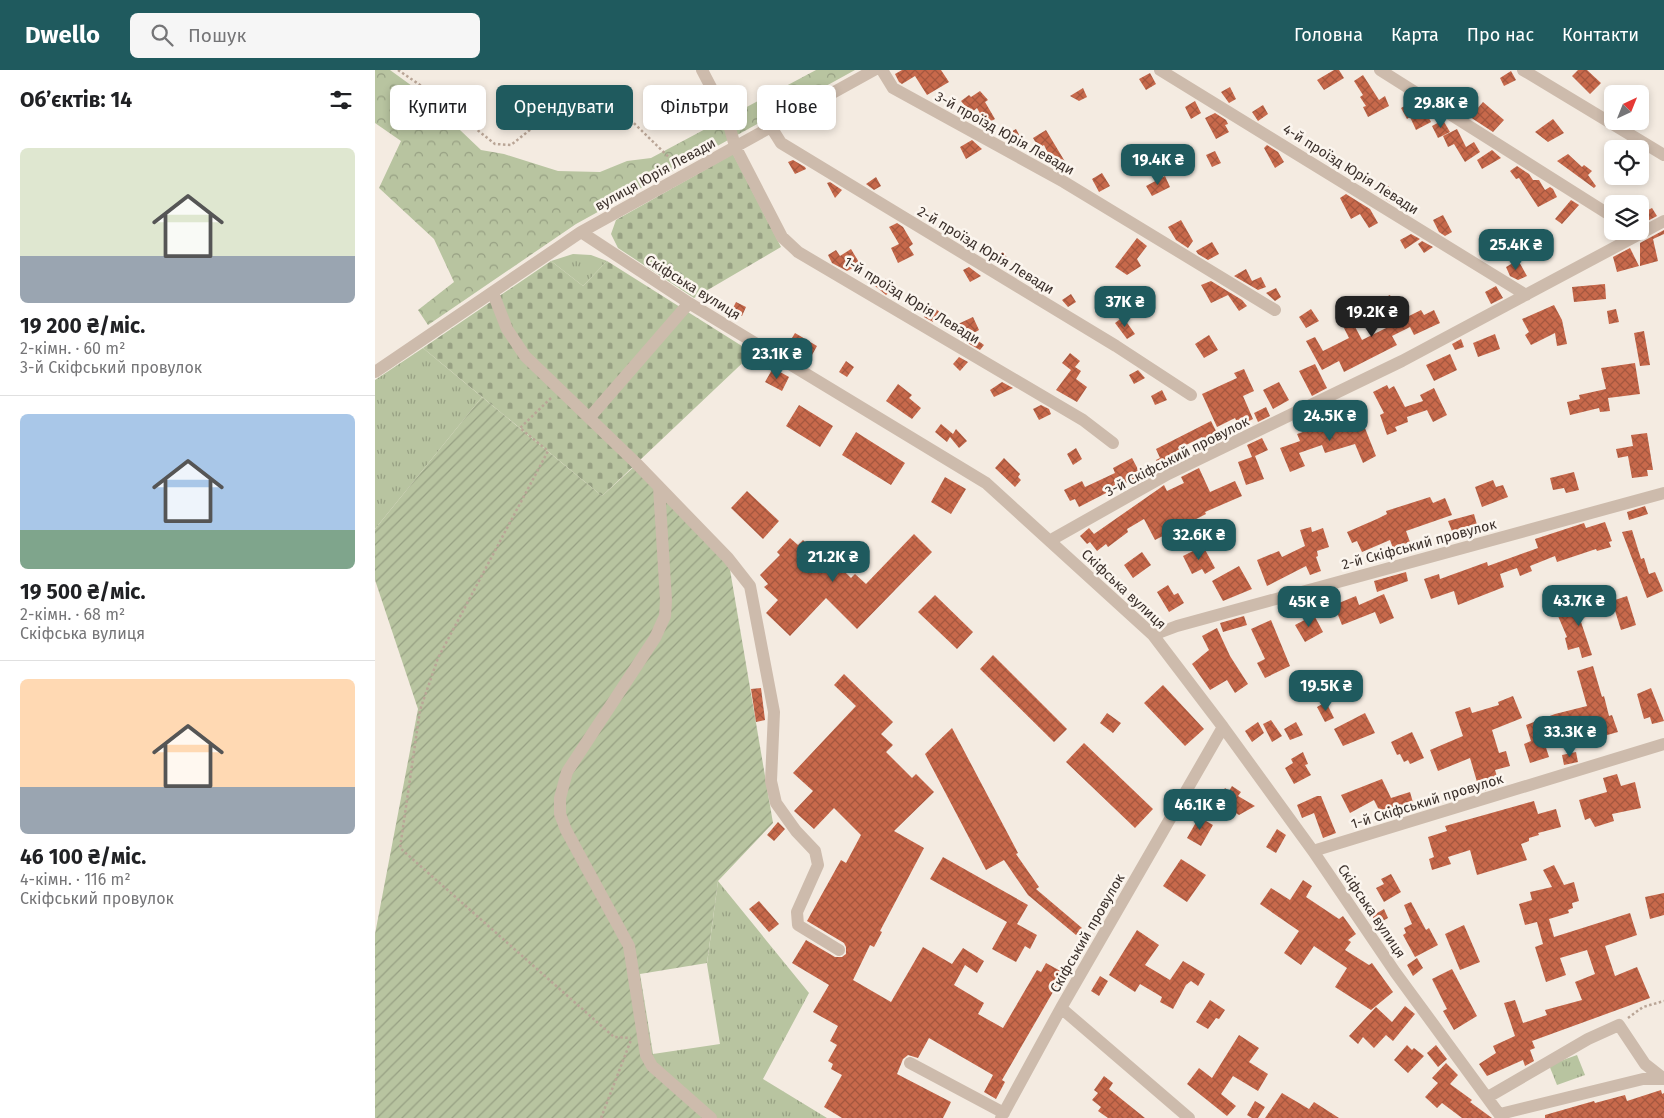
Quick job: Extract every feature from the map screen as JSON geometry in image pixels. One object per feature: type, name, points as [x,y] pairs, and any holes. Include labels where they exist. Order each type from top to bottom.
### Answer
[{"type":"street","name":"1-й проїзд Юрія Левади","points":[[702,70],[727,118],[735,146],[782,237],[798,252],[1083,420],[1113,444]]},
{"type":"street","name":"вулиця Юрія Левади","points":[[836,91],[874,70]]},
{"type":"street","name":"3-й проїзд Юрія Левади","points":[[883,70],[893,88],[1064,182],[1275,310]]},
{"type":"street","name":"4-й проїзд Юрія Левади","points":[[1160,70],[1526,295]]},
{"type":"street","points":[[1380,70],[1604,211]]},
{"type":"street","points":[[1523,70],[1664,155]]},
{"type":"street","name":"вулиця Юрія Левади","points":[[375,372],[581,232],[765,130]]},
{"type":"street","name":"2-й проїзд Юрія Левади","points":[[773,130],[781,143],[1116,346],[1191,396]]},
{"type":"street","name":"3-й Скіфський провулок","points":[[1649,227],[1664,221]]},
{"type":"street","name":"Скіфська вулиця","points":[[581,232],[689,303],[986,483],[1051,540],[1153,635],[1313,851],[1395,972],[1501,1116]]},
{"type":"street","name":"3-й Скіфський провулок","points":[[1051,540],[1168,474],[1402,361],[1624,240]]},
{"type":"street","points":[[493,293],[515,343],[729,558],[750,586],[773,712],[771,781],[777,803],[796,831],[815,851],[818,865],[797,912],[797,925],[839,950]]},
{"type":"street","points":[[590,417],[689,303]]},
{"type":"street","points":[[659,487],[666,600],[665,616],[655,638],[567,772],[560,798],[560,814],[566,830],[629,946],[633,960],[640,1025],[646,1055],[652,1066],[711,1118]]},
{"type":"street","name":"2-й Скіфський провулок","points":[[1153,635],[1177,626],[1664,493]]},
{"type":"street","name":"Скіфський провулок","points":[[1189,1118],[1061,1008],[1223,727]]},
{"type":"street","name":"1-й Скіфський провулок","points":[[1313,851],[1664,744]]},
{"type":"street","points":[[910,1063],[1002,1115],[1061,1008]]},
{"type":"street","points":[[1488,1097],[1588,1039],[1619,1025],[1645,1064],[1664,1079]]},
{"type":"street","points":[[1501,1116],[1643,1079],[1664,1079]]},
{"type":"path","points":[[398,70],[423,87],[495,144],[511,145],[566,101],[591,91],[608,98],[673,163],[688,172]]},
{"type":"path","points":[[559,389],[520,428],[548,451],[438,658],[420,710],[400,848],[614,1037],[631,1038]]},
{"type":"path","points":[[1619,1025],[1643,1007],[1664,1001]]},
{"type":"path","points":[[601,1118],[631,1038],[640,1025]]},
{"type":"green space","points":[[375,70],[390,70],[411,85],[390,85],[390,130],[460,130],[481,150],[504,154],[558,171],[600,172],[627,161],[651,158],[704,130],[746,130],[576,224],[428,325],[418,310],[454,282],[434,239],[379,188],[401,141],[375,123]]},
{"type":"green space","points":[[816,70],[855,70],[828,85],[788,85]]},
{"type":"green space","points":[[757,101],[757,124],[747,130],[747,107]]},
{"type":"green space","points":[[733,154],[781,247],[694,298],[618,248],[611,234],[616,220]]},
{"type":"green space","points":[[573,254],[591,255],[607,261],[583,286],[551,261]]},
{"type":"green space","points":[[551,261],[583,286],[607,261],[753,353],[602,496],[423,348]]},
{"type":"green space","points":[[423,348],[482,397],[375,529],[375,380]]},
{"type":"green space","points":[[482,397],[602,496],[637,464],[728,558],[773,823],[718,881],[707,963],[640,974],[653,1054],[652,1066],[711,1118],[375,1118],[375,934],[418,709],[375,580],[375,529]]},
{"type":"green space","points":[[718,881],[809,993],[763,1079],[827,1118],[711,1118],[652,1066],[653,1054],[720,1044],[707,964]]},
{"type":"green space","points":[[1577,1055],[1585,1075],[1557,1085],[1549,1065]]},
{"type":"building","points":[[902,70],[941,70],[949,82],[927,95],[915,76],[902,84],[899,82],[895,74]]},
{"type":"building","points":[[1334,70],[1339,70],[1344,78],[1324,90],[1317,80]]},
{"type":"building","points":[[1578,70],[1587,70],[1601,83],[1590,94],[1572,76]]},
{"type":"building","points":[[1511,71],[1516,80],[1504,86],[1500,78]]},
{"type":"building","points":[[1150,73],[1156,84],[1146,90],[1139,79]]},
{"type":"building","points":[[1363,75],[1379,100],[1385,96],[1389,106],[1368,117],[1363,107],[1366,106],[1360,97],[1363,95],[1354,81]]},
{"type":"building","points":[[1230,87],[1236,99],[1229,103],[1221,92]]},
{"type":"building","points":[[1083,88],[1087,97],[1079,101],[1070,96]]},
{"type":"building","points":[[980,91],[988,100],[985,102],[995,119],[986,124],[977,108],[971,113],[961,101],[969,95],[971,97]]},
{"type":"building","points":[[1195,101],[1201,113],[1191,119],[1185,107]]},
{"type":"building","points":[[1414,101],[1423,107],[1431,122],[1416,130],[1410,117],[1407,119],[1401,108]]},
{"type":"building","points":[[1483,102],[1504,120],[1493,132],[1470,117]]},
{"type":"building","points":[[1263,105],[1268,114],[1258,121],[1252,112]]},
{"type":"building","points":[[1215,113],[1226,120],[1228,124],[1225,125],[1229,132],[1216,139],[1205,118]]},
{"type":"building","points":[[1553,119],[1564,133],[1548,142],[1535,132]]},
{"type":"building","points":[[1443,120],[1450,132],[1438,138],[1432,126]]},
{"type":"building","points":[[1016,129],[1022,140],[1013,145],[1007,134]]},
{"type":"building","points":[[1457,129],[1466,147],[1474,142],[1480,152],[1465,162],[1454,144],[1448,147],[1443,136]]},
{"type":"building","points":[[1046,130],[1067,165],[1059,170],[1055,168],[1044,145],[1039,148],[1033,138]]},
{"type":"building","points":[[972,140],[982,149],[966,159],[960,147]]},
{"type":"building","points":[[1267,145],[1278,152],[1284,162],[1275,168],[1264,148]]},
{"type":"building","points":[[1492,150],[1501,158],[1482,169],[1477,160]]},
{"type":"building","points":[[1215,151],[1221,163],[1212,167],[1206,155]]},
{"type":"building","points":[[1568,154],[1582,167],[1584,165],[1592,171],[1588,175],[1596,186],[1594,188],[1557,161]]},
{"type":"building","points":[[793,160],[806,169],[795,174],[788,162]]},
{"type":"building","points":[[1517,166],[1529,174],[1533,180],[1539,180],[1545,190],[1550,187],[1553,189],[1557,197],[1538,207],[1519,178],[1516,179],[1510,171]]},
{"type":"building","points":[[1102,173],[1110,186],[1099,192],[1092,179]]},
{"type":"building","points":[[1165,176],[1170,187],[1152,196],[1146,186]]},
{"type":"building","points":[[876,177],[881,186],[874,190],[866,184]]},
{"type":"building","points":[[830,182],[842,190],[835,198],[827,183]]},
{"type":"building","points":[[1388,186],[1397,194],[1390,202],[1380,195]]},
{"type":"building","points":[[1346,194],[1370,209],[1378,223],[1369,228],[1360,214],[1351,219],[1340,198]]},
{"type":"building","points":[[1571,200],[1579,205],[1562,224],[1555,219]]},
{"type":"building","points":[[1652,208],[1657,216],[1649,220],[1649,210]]},
{"type":"building","points":[[1443,215],[1452,232],[1445,236],[1439,232],[1433,220]]},
{"type":"building","points":[[1181,220],[1193,241],[1188,248],[1176,240],[1168,227]]},
{"type":"building","points":[[897,223],[903,227],[913,244],[909,247],[914,255],[898,263],[891,248],[899,244],[889,227]]},
{"type":"building","points":[[1664,230],[1664,234],[1653,239],[1658,261],[1640,266],[1640,243],[1649,240],[1649,238]]},
{"type":"building","points":[[1411,234],[1420,239],[1405,249],[1400,240]]},
{"type":"building","points":[[1137,238],[1147,246],[1137,259],[1141,266],[1127,275],[1115,267]]},
{"type":"building","points":[[1422,241],[1433,247],[1424,253],[1418,244]]},
{"type":"building","points":[[1212,242],[1219,254],[1208,260],[1198,254],[1196,251]]},
{"type":"building","points":[[1630,248],[1639,266],[1617,272],[1613,257]]},
{"type":"building","points":[[851,249],[860,264],[847,271],[832,263],[828,255],[836,250],[840,256]]},
{"type":"building","points":[[1003,251],[1009,261],[1001,267],[994,256]]},
{"type":"building","points":[[1518,260],[1527,276],[1518,280],[1510,276],[1506,267]]},
{"type":"building","points":[[969,267],[981,276],[970,282],[963,270]]},
{"type":"building","points":[[1246,269],[1252,281],[1261,277],[1266,287],[1258,290],[1234,276]]},
{"type":"building","points":[[885,278],[893,289],[886,295],[875,286]]},
{"type":"building","points":[[1211,281],[1242,300],[1247,306],[1239,311],[1228,295],[1211,303],[1201,285]]},
{"type":"building","points":[[1605,284],[1606,299],[1574,302],[1572,287]]},
{"type":"building","points":[[1496,286],[1503,298],[1491,304],[1485,292]]},
{"type":"building","points":[[1276,288],[1281,297],[1275,301],[1266,293]]},
{"type":"building","points":[[1071,294],[1076,302],[1068,307],[1062,300]]},
{"type":"building","points":[[1390,295],[1398,313],[1406,310],[1409,316],[1421,310],[1424,315],[1434,310],[1440,323],[1414,335],[1410,327],[1392,336],[1397,345],[1344,372],[1339,361],[1322,370],[1306,341],[1315,337],[1323,351],[1349,338],[1343,326],[1352,321],[1362,340],[1388,327],[1377,301]]},
{"type":"building","points":[[736,302],[746,307],[742,316],[732,310]]},
{"type":"building","points":[[1554,305],[1562,320],[1567,344],[1557,346],[1555,333],[1531,345],[1525,335],[1529,332],[1522,319]]},
{"type":"building","points":[[931,306],[940,312],[933,322],[924,317]]},
{"type":"building","points":[[1311,309],[1319,321],[1306,328],[1299,317]]},
{"type":"building","points":[[1616,309],[1619,322],[1609,324],[1607,311]]},
{"type":"building","points":[[973,317],[979,330],[970,335],[984,345],[980,350],[966,342],[958,324]]},
{"type":"building","points":[[1123,317],[1135,334],[1127,339],[1115,323]]},
{"type":"building","points":[[1644,331],[1650,365],[1640,366],[1634,333]]},
{"type":"building","points":[[795,333],[817,346],[812,355],[789,343]]},
{"type":"building","points":[[1495,334],[1500,349],[1478,357],[1473,343]]},
{"type":"building","points":[[1209,335],[1218,350],[1204,358],[1195,344]]},
{"type":"building","points":[[1461,339],[1464,347],[1455,350],[1452,344]]},
{"type":"building","points":[[1070,353],[1080,361],[1075,367],[1081,371],[1076,379],[1087,387],[1077,402],[1056,390],[1071,370],[1062,363]]},
{"type":"building","points":[[1450,354],[1457,370],[1434,381],[1426,365]]},
{"type":"building","points":[[959,357],[968,362],[960,371],[953,364]]},
{"type":"building","points":[[846,361],[854,367],[847,377],[839,372]]},
{"type":"building","points":[[1635,363],[1640,394],[1608,398],[1610,411],[1600,412],[1599,408],[1570,415],[1567,402],[1580,399],[1579,395],[1606,389],[1601,368]]},
{"type":"building","points":[[1315,364],[1327,388],[1312,396],[1299,371]]},
{"type":"building","points":[[773,368],[789,377],[782,391],[765,382]]},
{"type":"building","points":[[1244,369],[1254,391],[1243,396],[1253,419],[1239,426],[1235,418],[1217,427],[1202,394],[1237,378],[1234,373]]},
{"type":"building","points":[[1138,370],[1145,378],[1134,384],[1129,375]]},
{"type":"building","points":[[1002,382],[1013,388],[994,397],[990,390]]},
{"type":"building","points":[[1279,382],[1289,400],[1273,409],[1263,390]]},
{"type":"building","points":[[898,384],[912,395],[909,398],[921,408],[912,419],[886,401]]},
{"type":"building","points":[[1387,385],[1389,389],[1394,386],[1405,407],[1423,401],[1420,395],[1434,388],[1447,415],[1433,422],[1427,410],[1407,417],[1408,422],[1395,427],[1397,431],[1387,435],[1380,415],[1384,413],[1373,392]]},
{"type":"building","points":[[1162,390],[1167,400],[1155,405],[1151,396]]},
{"type":"building","points":[[799,405],[833,426],[820,447],[786,426]]},
{"type":"building","points":[[1041,405],[1049,409],[1051,414],[1039,420],[1033,409]]},
{"type":"building","points":[[1266,407],[1270,416],[1258,422],[1254,413]]},
{"type":"building","points":[[1361,418],[1376,456],[1363,463],[1355,444],[1325,453],[1322,445],[1299,453],[1305,466],[1290,472],[1280,448],[1300,441],[1297,434],[1332,422],[1334,429]]},
{"type":"building","points":[[1211,421],[1219,437],[1205,443],[1202,437],[1180,448],[1184,457],[1161,469],[1156,460],[1160,458],[1156,449]]},
{"type":"building","points":[[941,424],[953,434],[956,429],[967,441],[959,448],[950,437],[947,442],[935,432]]},
{"type":"building","points":[[856,432],[905,463],[891,485],[842,455]]},
{"type":"building","points":[[1647,433],[1653,470],[1647,470],[1648,476],[1632,478],[1628,456],[1618,458],[1616,449],[1633,446],[1631,435]]},
{"type":"building","points":[[1262,438],[1268,450],[1255,456],[1264,479],[1246,485],[1238,462],[1252,457],[1247,445]]},
{"type":"building","points":[[1076,448],[1082,459],[1073,465],[1067,454]]},
{"type":"building","points":[[1004,458],[1020,474],[1018,477],[1021,480],[1015,487],[995,468]]},
{"type":"building","points":[[1132,458],[1141,475],[1079,507],[1075,499],[1070,501],[1064,490],[1082,481],[1085,487],[1115,473],[1113,468]]},
{"type":"building","points":[[1199,468],[1210,492],[1235,481],[1242,496],[1205,512],[1206,514],[1155,540],[1144,519],[1127,529],[1128,532],[1108,547],[1106,544],[1097,551],[1090,542],[1087,544],[1080,536],[1089,528],[1094,534],[1164,485],[1167,491],[1184,483],[1181,477]]},
{"type":"building","points":[[1574,472],[1579,490],[1566,493],[1564,488],[1553,490],[1550,478]]},
{"type":"building","points":[[945,477],[966,489],[951,514],[931,502]]},
{"type":"building","points":[[1493,480],[1496,487],[1503,485],[1508,497],[1482,507],[1475,487]]},
{"type":"building","points":[[747,491],[779,521],[763,539],[731,508]]},
{"type":"building","points":[[1430,497],[1433,503],[1445,498],[1452,515],[1406,531],[1410,542],[1393,548],[1390,540],[1362,552],[1357,541],[1352,543],[1347,532],[1387,514],[1386,511]]},
{"type":"building","points":[[1645,506],[1648,514],[1629,520],[1627,512]]},
{"type":"building","points":[[1474,514],[1479,532],[1455,539],[1448,521]]},
{"type":"building","points":[[1605,522],[1612,541],[1609,542],[1611,547],[1597,551],[1596,549],[1557,562],[1555,556],[1530,566],[1532,571],[1520,576],[1517,568],[1500,574],[1504,587],[1458,605],[1454,591],[1431,599],[1424,579],[1439,574],[1440,579],[1487,562],[1488,566],[1538,548],[1535,539],[1584,523],[1586,528]]},
{"type":"building","points":[[1311,527],[1312,532],[1323,528],[1329,547],[1317,551],[1318,556],[1316,557],[1321,571],[1310,575],[1306,566],[1267,586],[1257,560],[1279,551],[1282,557],[1305,546],[1300,530]]},
{"type":"building","points":[[1632,530],[1641,559],[1644,558],[1649,574],[1655,572],[1663,591],[1647,598],[1622,532]]},
{"type":"building","points":[[914,534],[932,552],[857,629],[826,598],[790,636],[766,613],[778,600],[764,587],[768,584],[760,575],[780,555],[777,552],[790,538],[798,545],[803,540],[809,546],[813,541],[851,578],[855,574],[866,584]]},
{"type":"building","points":[[1203,546],[1215,568],[1205,574],[1202,569],[1192,574],[1183,556]]},
{"type":"building","points":[[1142,552],[1151,565],[1133,578],[1124,565]]},
{"type":"building","points":[[1239,566],[1252,589],[1223,601],[1212,581]]},
{"type":"building","points":[[1406,572],[1408,581],[1377,592],[1374,581]]},
{"type":"building","points":[[1168,585],[1174,595],[1178,593],[1184,603],[1169,612],[1157,592]]},
{"type":"building","points":[[1384,594],[1394,618],[1380,624],[1375,612],[1342,625],[1334,605],[1356,596],[1359,605]]},
{"type":"building","points":[[935,595],[973,632],[957,649],[918,612]]},
{"type":"building","points":[[1627,596],[1636,625],[1621,630],[1612,601]]},
{"type":"building","points":[[1603,600],[1606,610],[1580,619],[1592,655],[1582,658],[1579,647],[1568,650],[1565,638],[1567,637],[1558,616]]},
{"type":"building","points":[[1314,615],[1323,632],[1305,642],[1295,625]]},
{"type":"building","points":[[1244,616],[1247,625],[1223,632],[1220,623]]},
{"type":"building","points":[[1271,620],[1290,666],[1265,678],[1257,663],[1265,659],[1251,629]]},
{"type":"building","points":[[1217,628],[1230,656],[1248,684],[1235,693],[1227,680],[1210,690],[1192,664],[1209,650],[1202,636]]},
{"type":"building","points":[[993,655],[1067,729],[1054,742],[980,669]]},
{"type":"building","points":[[1593,666],[1609,716],[1612,715],[1618,732],[1600,737],[1597,726],[1577,731],[1575,726],[1542,735],[1549,757],[1530,763],[1524,744],[1531,741],[1526,725],[1555,714],[1587,706],[1577,671]]},
{"type":"building","points":[[844,674],[893,722],[881,734],[893,745],[886,752],[912,778],[916,774],[934,792],[894,831],[924,848],[880,931],[882,932],[874,947],[870,945],[853,980],[891,1002],[923,947],[952,964],[963,948],[984,961],[977,973],[965,965],[954,985],[984,1003],[978,1014],[1003,1028],[1037,970],[1041,972],[1046,963],[1064,973],[1002,1080],[1005,1082],[996,1099],[984,1092],[993,1075],[929,1038],[918,1058],[908,1055],[903,1059],[897,1074],[951,1102],[943,1118],[842,1118],[824,1107],[842,1075],[831,1069],[833,1064],[828,1061],[837,1045],[830,1041],[838,1026],[813,1012],[829,985],[792,963],[806,940],[835,957],[842,957],[846,954],[844,943],[807,921],[841,860],[846,863],[861,835],[834,808],[814,829],[794,811],[813,791],[793,773],[856,706],[834,685]]},
{"type":"building","points":[[1163,685],[1204,729],[1185,746],[1144,703]]},
{"type":"building","points":[[761,688],[765,720],[756,722],[751,689]]},
{"type":"building","points":[[1651,688],[1664,721],[1652,724],[1650,717],[1644,719],[1637,694]]},
{"type":"building","points":[[1513,696],[1522,718],[1492,730],[1499,753],[1506,751],[1510,766],[1495,770],[1500,786],[1480,792],[1470,758],[1438,771],[1430,750],[1463,736],[1455,712],[1470,707],[1472,713],[1499,705],[1498,702]]},
{"type":"building","points":[[1326,702],[1334,718],[1325,722],[1317,707]]},
{"type":"building","points":[[1107,713],[1121,723],[1113,733],[1100,723]]},
{"type":"building","points":[[1365,713],[1375,733],[1343,746],[1334,729]]},
{"type":"building","points":[[1271,720],[1282,736],[1272,742],[1263,724]]},
{"type":"building","points":[[1258,722],[1264,733],[1252,742],[1245,731]]},
{"type":"building","points":[[1296,722],[1303,735],[1290,740],[1284,729]]},
{"type":"building","points":[[952,728],[1018,853],[1016,854],[1039,887],[1036,889],[1082,928],[1076,935],[1028,895],[1004,860],[986,870],[925,754]]},
{"type":"building","points":[[1412,732],[1424,758],[1410,764],[1408,760],[1404,762],[1400,754],[1397,755],[1391,742]]},
{"type":"building","points":[[1084,743],[1153,809],[1135,828],[1066,762]]},
{"type":"building","points":[[1303,752],[1308,764],[1305,765],[1311,775],[1294,784],[1285,768],[1293,763],[1291,759]]},
{"type":"building","points":[[1576,752],[1578,762],[1564,765],[1562,755]]},
{"type":"building","points":[[1617,774],[1621,786],[1635,782],[1641,808],[1612,814],[1614,821],[1595,827],[1590,818],[1585,820],[1579,800],[1607,792],[1603,778]]},
{"type":"building","points":[[1382,779],[1391,798],[1410,792],[1414,806],[1384,820],[1374,800],[1350,813],[1341,795]]},
{"type":"building","points":[[1232,786],[1241,792],[1238,796],[1255,806],[1239,815],[1217,802],[1225,788],[1229,791]]},
{"type":"building","points":[[1321,796],[1336,833],[1323,838],[1314,813],[1302,818],[1297,805]]},
{"type":"building","points":[[1534,801],[1538,814],[1556,809],[1561,827],[1538,833],[1539,835],[1529,838],[1529,841],[1521,844],[1527,860],[1477,875],[1470,850],[1448,857],[1451,864],[1432,870],[1429,859],[1434,857],[1428,837],[1447,831],[1445,826]]},
{"type":"building","points":[[1199,817],[1213,825],[1201,846],[1187,838]]},
{"type":"building","points":[[778,822],[785,829],[774,841],[767,835]]},
{"type":"building","points":[[1277,829],[1286,835],[1276,853],[1266,847]]},
{"type":"building","points":[[943,857],[1028,905],[1017,924],[1037,935],[1030,949],[1025,946],[1016,962],[992,949],[1007,922],[930,879]]},
{"type":"building","points":[[1181,859],[1206,875],[1187,902],[1163,886]]},
{"type":"building","points":[[1554,865],[1564,885],[1574,882],[1579,901],[1572,903],[1573,908],[1568,910],[1569,913],[1549,919],[1554,937],[1630,913],[1637,935],[1605,946],[1615,976],[1637,967],[1650,998],[1532,1041],[1535,1048],[1530,1050],[1534,1061],[1525,1066],[1523,1060],[1487,1076],[1479,1064],[1496,1053],[1493,1046],[1515,1036],[1504,1003],[1515,1000],[1523,1023],[1547,1015],[1545,1010],[1582,1000],[1575,982],[1595,974],[1587,950],[1560,958],[1566,975],[1546,982],[1535,947],[1543,944],[1537,922],[1525,925],[1519,904],[1532,900],[1530,892],[1552,887],[1543,870]]},
{"type":"building","points":[[1391,874],[1401,892],[1384,902],[1376,888],[1384,884],[1381,879]]},
{"type":"building","points":[[1303,880],[1312,886],[1306,897],[1339,919],[1343,916],[1356,934],[1348,940],[1351,942],[1345,950],[1369,965],[1372,963],[1393,992],[1371,1010],[1335,987],[1347,968],[1314,946],[1301,965],[1284,953],[1299,931],[1260,904],[1271,888],[1290,900]]},
{"type":"building","points":[[1664,893],[1664,915],[1650,919],[1645,897]]},
{"type":"building","points":[[759,901],[779,924],[769,932],[749,909]]},
{"type":"building","points":[[1411,902],[1426,930],[1429,928],[1438,945],[1415,957],[1403,935],[1406,933],[1404,928],[1412,924],[1404,905]]},
{"type":"building","points":[[1384,909],[1388,918],[1377,924],[1372,916]]},
{"type":"building","points":[[1464,925],[1480,962],[1460,970],[1445,934]]},
{"type":"building","points":[[1137,930],[1159,945],[1145,965],[1170,980],[1183,961],[1205,974],[1198,986],[1191,981],[1186,985],[1173,1009],[1160,1002],[1162,997],[1140,984],[1135,992],[1109,975]]},
{"type":"building","points":[[1417,958],[1423,968],[1413,976],[1407,965]]},
{"type":"building","points":[[1452,969],[1477,1016],[1454,1030],[1443,1011],[1447,1009],[1432,979]]},
{"type":"building","points":[[1100,976],[1108,981],[1099,996],[1091,991]]},
{"type":"building","points":[[1210,1000],[1225,1010],[1219,1019],[1216,1018],[1208,1029],[1196,1022]]},
{"type":"building","points":[[1405,1006],[1415,1014],[1393,1041],[1386,1035],[1374,1048],[1363,1037],[1358,1044],[1349,1036],[1376,1007],[1392,1022]]},
{"type":"building","points":[[1239,1035],[1259,1048],[1249,1062],[1268,1074],[1258,1091],[1233,1076],[1221,1094],[1236,1106],[1227,1116],[1187,1084],[1199,1068],[1212,1078]]},
{"type":"building","points":[[1407,1045],[1424,1056],[1408,1073],[1394,1060]]},
{"type":"building","points":[[1436,1045],[1447,1059],[1438,1067],[1427,1053]]},
{"type":"building","points":[[1446,1063],[1458,1075],[1450,1084],[1492,1118],[1462,1118],[1442,1103],[1437,1108],[1425,1097],[1438,1083],[1432,1078]]},
{"type":"building","points":[[1104,1076],[1113,1083],[1109,1089],[1145,1118],[1108,1118],[1098,1111],[1101,1107],[1092,1100],[1098,1093],[1094,1090]]},
{"type":"building","points":[[1661,1090],[1662,1094],[1664,1093],[1664,1118],[1545,1118],[1545,1115],[1594,1101],[1595,1103],[1625,1095],[1627,1101]]},
{"type":"building","points":[[1282,1093],[1309,1109],[1314,1102],[1339,1118],[1265,1118]]},
{"type":"building","points":[[1255,1101],[1265,1107],[1258,1118],[1252,1118],[1247,1115]]}]
